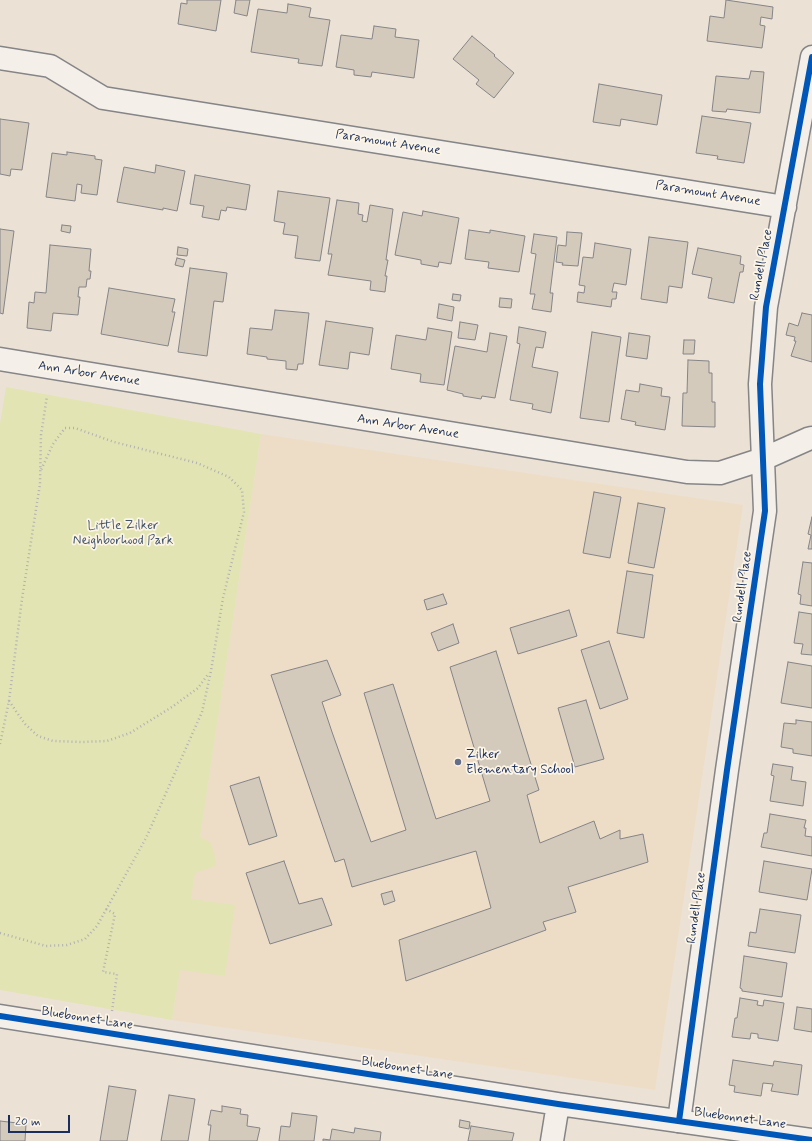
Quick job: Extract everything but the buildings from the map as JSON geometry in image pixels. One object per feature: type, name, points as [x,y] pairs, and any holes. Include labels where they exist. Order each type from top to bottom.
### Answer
[{"type":"street","name":"Rundell Place","points":[[679,1121],[727,770],[765,510],[760,384],[766,307],[812,57]]},
{"type":"street","name":"Paramount Avenue","points":[[0,58],[50,66],[103,98],[784,206]]},
{"type":"street","name":"Ann Arbor Avenue","points":[[0,359],[687,472],[720,473],[763,459],[812,438]]},
{"type":"street","name":"Bluebonnet Lane","points":[[0,1016],[558,1104],[812,1140]]},
{"type":"street","points":[[552,1141],[558,1104]]},
{"type":"path","points":[[0,744],[8,701],[40,484],[41,435],[47,396]]},
{"type":"path","points":[[0,933],[46,946],[67,945],[85,939],[97,926],[146,838],[202,712],[211,671],[223,598],[244,512],[242,490],[229,477],[198,463],[114,442],[75,428],[65,428],[53,444],[41,470]]},
{"type":"path","points":[[8,701],[25,724],[38,736],[53,741],[107,741],[130,733],[172,707],[198,688],[211,671]]},
{"type":"path","points":[[106,909],[115,914],[102,972],[117,974],[112,1011]]},
{"type":"shaded area","name":"Zilker Elementary School","points":[[261,434],[743,505],[655,1090],[172,1020]]},
{"type":"green space","name":"Little Zilker Neighborhood Park","points":[[6,387],[261,434],[200,837],[211,843],[216,866],[195,873],[191,899],[235,905],[225,976],[180,970],[172,1020],[0,990],[0,424]]},
{"type":"cycle path","points":[[679,1121],[727,770],[765,511],[760,384],[766,307],[812,57]]},
{"type":"cycle path","points":[[0,1016],[558,1104],[812,1140]]},
{"type":"place","name":"Zilker Elementary School","points":[[458,762]]}]
